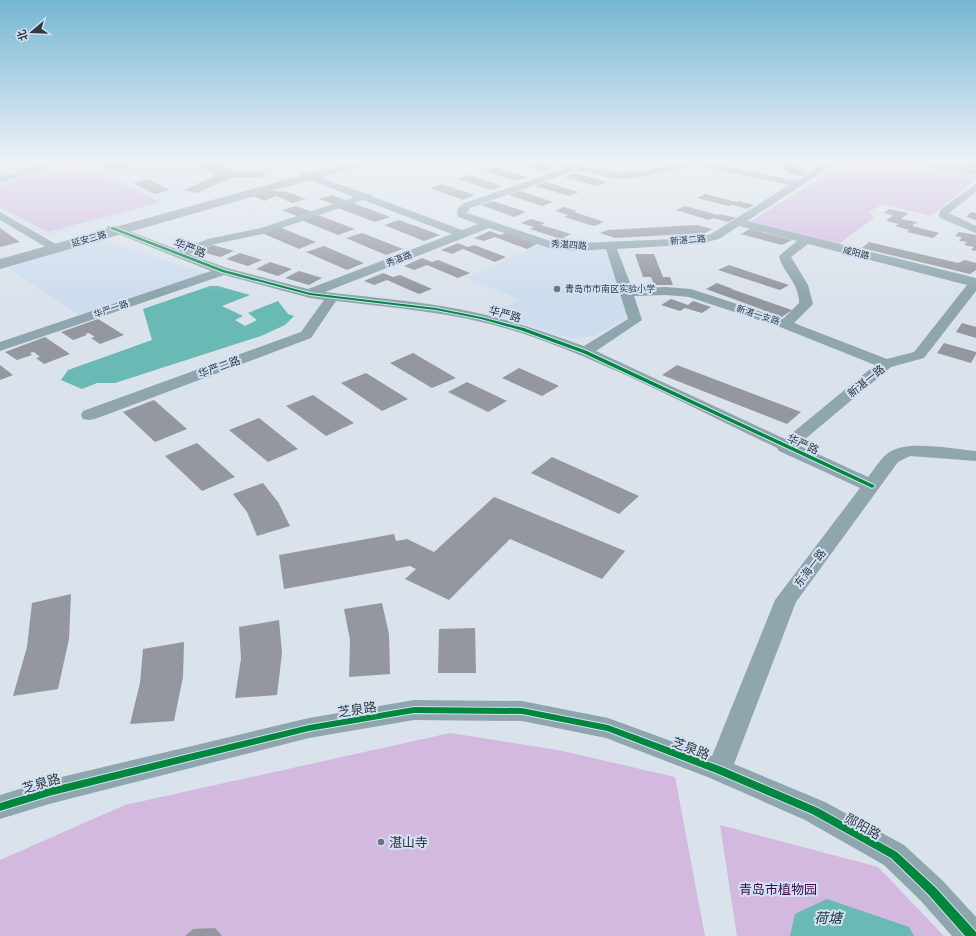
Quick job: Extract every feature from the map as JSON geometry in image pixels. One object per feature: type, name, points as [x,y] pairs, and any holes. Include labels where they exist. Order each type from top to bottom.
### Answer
[{"type":"main road","name":"延安三路","points":[[0,264],[115,229],[199,206]]},
{"type":"main road","name":"延安三路","points":[[0,259],[115,229]]},
{"type":"street","points":[[178,254],[212,241],[263,231],[338,206]]},
{"type":"street","points":[[390,206],[462,234]]},
{"type":"street","name":"秀湛四路","points":[[467,206],[462,210],[462,215],[552,245],[580,247],[610,246],[642,242]]},
{"type":"street","name":"新湛二路","points":[[642,242],[698,241],[715,237],[762,206]]},
{"type":"street","points":[[952,206],[944,212],[944,216],[952,221],[976,230]]},
{"type":"street","points":[[0,215],[50,245]]},
{"type":"street","name":"咸阳路","points":[[736,222],[976,283]]},
{"type":"street","name":"秀湛路","points":[[310,294],[462,234],[493,226]]},
{"type":"street","name":"华严路","points":[[115,229],[223,271],[310,294],[436,309],[481,318],[522,329],[585,352],[785,447],[872,486]]},
{"type":"street","points":[[785,324],[806,304],[806,293],[796,274],[786,263],[785,256],[805,240]]},
{"type":"street","points":[[585,352],[635,320],[625,292],[615,255],[610,246]]},
{"type":"street","name":"华严一路","points":[[0,347],[223,271]]},
{"type":"street","name":"新湛一路","points":[[785,447],[886,364],[919,355],[976,283]]},
{"type":"street","name":"新湛一支路","points":[[625,292],[666,291],[691,293],[785,324],[886,364]]},
{"type":"street","name":"华严二路","points":[[89,415],[306,335],[332,297]]},
{"type":"street","name":"东海一路","points":[[719,770],[786,600],[892,458],[900,453],[924,451],[976,456]]},
{"type":"street","name":"芝泉路","points":[[0,807],[49,792],[309,728],[414,710],[522,711],[608,728],[719,770]]},
{"type":"street","name":"郧阳路","points":[[719,770],[815,811],[894,855],[932,892],[972,936]]},
{"type":"shaded area","points":[[0,206],[155,206],[46,237],[0,210]]},
{"type":"shaded area","points":[[100,240],[207,273],[80,315],[6,267]]},
{"type":"shaded area","name":"青岛市市南区实验小学","points":[[542,244],[604,249],[610,254],[626,314],[624,319],[595,336],[571,339],[491,314],[520,300],[467,278]]},
{"type":"green space","points":[[0,206],[146,206],[48,232]]},
{"type":"green space","points":[[776,206],[879,206],[869,212],[874,218],[839,244],[750,222]]},
{"type":"green space","points":[[889,206],[944,206],[931,216]]},
{"type":"green space","name":"湛山寺","points":[[450,733],[558,750],[675,777],[705,936],[0,936],[0,860],[125,805]]},
{"type":"green space","name":"青岛市植物园","points":[[720,825],[878,867],[944,936],[737,936]]},
{"type":"water","points":[[210,286],[218,286],[250,295],[222,306],[243,316],[235,320],[245,326],[257,320],[248,313],[278,301],[288,314],[294,316],[285,325],[261,336],[115,383],[97,383],[82,389],[61,380],[68,370],[152,340],[143,309]]},
{"type":"water","name":"荷塘","points":[[827,899],[909,927],[914,936],[790,936],[795,914]]},
{"type":"building","points":[[296,206],[312,212],[299,217],[282,210]]},
{"type":"building","points":[[345,206],[360,206],[390,217],[375,222],[338,208]]},
{"type":"building","points":[[483,206],[507,206],[526,212],[514,217]]},
{"type":"building","points":[[685,206],[718,215],[720,214],[736,218],[728,222],[713,218],[709,220],[676,210]]},
{"type":"building","points":[[735,206],[753,206],[747,209]]},
{"type":"building","points":[[564,207],[604,222],[594,226],[564,217],[568,215],[555,211]]},
{"type":"building","points":[[889,209],[908,213],[901,219],[917,222],[912,226],[939,233],[933,238],[907,232],[909,230],[895,226],[899,224],[886,221],[893,215],[884,213]]},
{"type":"building","points":[[971,212],[976,213],[976,220],[966,217]]},
{"type":"building","points":[[318,215],[355,229],[338,235],[301,220]]},
{"type":"building","points":[[531,219],[545,223],[541,225],[571,234],[561,239],[530,229],[534,227],[521,223]]},
{"type":"building","points":[[399,220],[440,235],[424,241],[384,225]]},
{"type":"building","points":[[697,225],[712,229],[705,233],[615,238],[600,233],[608,230]]},
{"type":"building","points":[[279,227],[316,242],[299,249],[262,233]]},
{"type":"building","points":[[0,228],[20,242],[0,247]]},
{"type":"building","points":[[750,229],[792,240],[782,245],[741,234]]},
{"type":"building","points":[[490,231],[500,235],[506,233],[537,244],[527,249],[495,237],[484,241],[474,238]]},
{"type":"building","points":[[959,232],[976,235],[976,251],[971,250],[974,247],[964,245],[967,242],[959,241],[962,237],[955,236]]},
{"type":"building","points":[[362,233],[403,249],[386,255],[346,238]]},
{"type":"building","points":[[869,242],[958,263],[965,260],[976,263],[976,270],[970,274],[862,248]]},
{"type":"building","points":[[458,243],[468,247],[474,245],[506,257],[495,262],[463,249],[452,254],[441,250]]},
{"type":"building","points":[[213,245],[234,251],[220,257],[199,251]]},
{"type":"building","points":[[324,246],[364,263],[347,270],[306,252]]},
{"type":"building","points":[[240,253],[262,260],[248,266],[226,259]]},
{"type":"building","points":[[635,254],[654,254],[663,277],[670,277],[673,285],[654,285],[651,277],[643,277]]},
{"type":"building","points":[[422,258],[432,262],[438,260],[470,273],[458,278],[427,265],[414,270],[404,266]]},
{"type":"building","points":[[270,262],[292,269],[278,276],[256,269]]},
{"type":"building","points":[[729,265],[789,285],[780,290],[718,270]]},
{"type":"building","points":[[299,271],[322,278],[309,285],[285,278]]},
{"type":"building","points":[[383,273],[393,277],[400,275],[432,289],[419,294],[387,280],[374,285],[364,281]]},
{"type":"building","points":[[717,283],[792,310],[782,317],[706,289]]},
{"type":"building","points":[[671,299],[688,305],[693,301],[711,307],[702,313],[685,308],[680,311],[661,305]]},
{"type":"building","points":[[98,319],[124,335],[100,344],[91,338],[95,337],[89,333],[73,340],[61,332]]},
{"type":"building","points":[[962,323],[976,327],[976,338],[956,332]]},
{"type":"building","points":[[45,337],[70,354],[44,364],[36,358],[40,357],[34,352],[30,353],[32,355],[17,360],[5,352]]},
{"type":"building","points":[[944,343],[976,352],[976,354],[971,363],[937,353]]},
{"type":"building","points":[[413,353],[456,378],[432,388],[390,363]]},
{"type":"building","points":[[0,365],[13,375],[0,380]]},
{"type":"building","points":[[677,365],[801,412],[787,424],[662,375]]},
{"type":"building","points":[[519,368],[559,386],[542,396],[502,378]]},
{"type":"building","points":[[366,373],[408,399],[382,411],[341,383]]},
{"type":"building","points":[[467,382],[507,401],[488,412],[448,392]]},
{"type":"building","points":[[313,395],[354,423],[326,436],[286,406]]},
{"type":"building","points":[[154,400],[187,429],[155,442],[123,412]]},
{"type":"building","points":[[259,418],[298,449],[268,462],[229,430]]},
{"type":"building","points":[[197,443],[235,477],[202,491],[165,456]]},
{"type":"building","points":[[552,457],[639,496],[619,514],[531,473]]},
{"type":"building","points":[[263,483],[278,502],[290,526],[257,536],[247,512],[233,494]]},
{"type":"building","points":[[494,497],[625,551],[602,579],[510,539],[449,600],[405,579],[416,569],[410,566],[284,589],[279,555],[394,534],[396,541],[407,539],[434,552]]},
{"type":"building","points":[[71,594],[69,639],[58,689],[13,696],[27,647],[32,603]]},
{"type":"building","points":[[382,603],[389,634],[390,674],[349,677],[350,640],[344,609]]},
{"type":"building","points":[[279,620],[282,653],[277,695],[235,698],[241,659],[239,627]]},
{"type":"building","points":[[475,628],[476,673],[438,673],[439,629]]},
{"type":"building","points":[[184,642],[183,677],[174,721],[130,724],[140,683],[143,649]]},
{"type":"building","points":[[215,928],[222,936],[185,936],[193,929]]},
{"type":"cycle path","points":[[112,228],[223,271],[310,294],[436,309],[481,318],[522,329],[585,352],[872,486]]},
{"type":"cycle path","points":[[0,807],[49,792],[309,728],[414,710],[522,711],[608,728],[719,770],[815,811],[894,855],[932,891],[972,936]]},
{"type":"place","name":"青岛市市南区实验小学","points":[[557,289]]},
{"type":"place","name":"湛山寺","points":[[381,842]]}]
